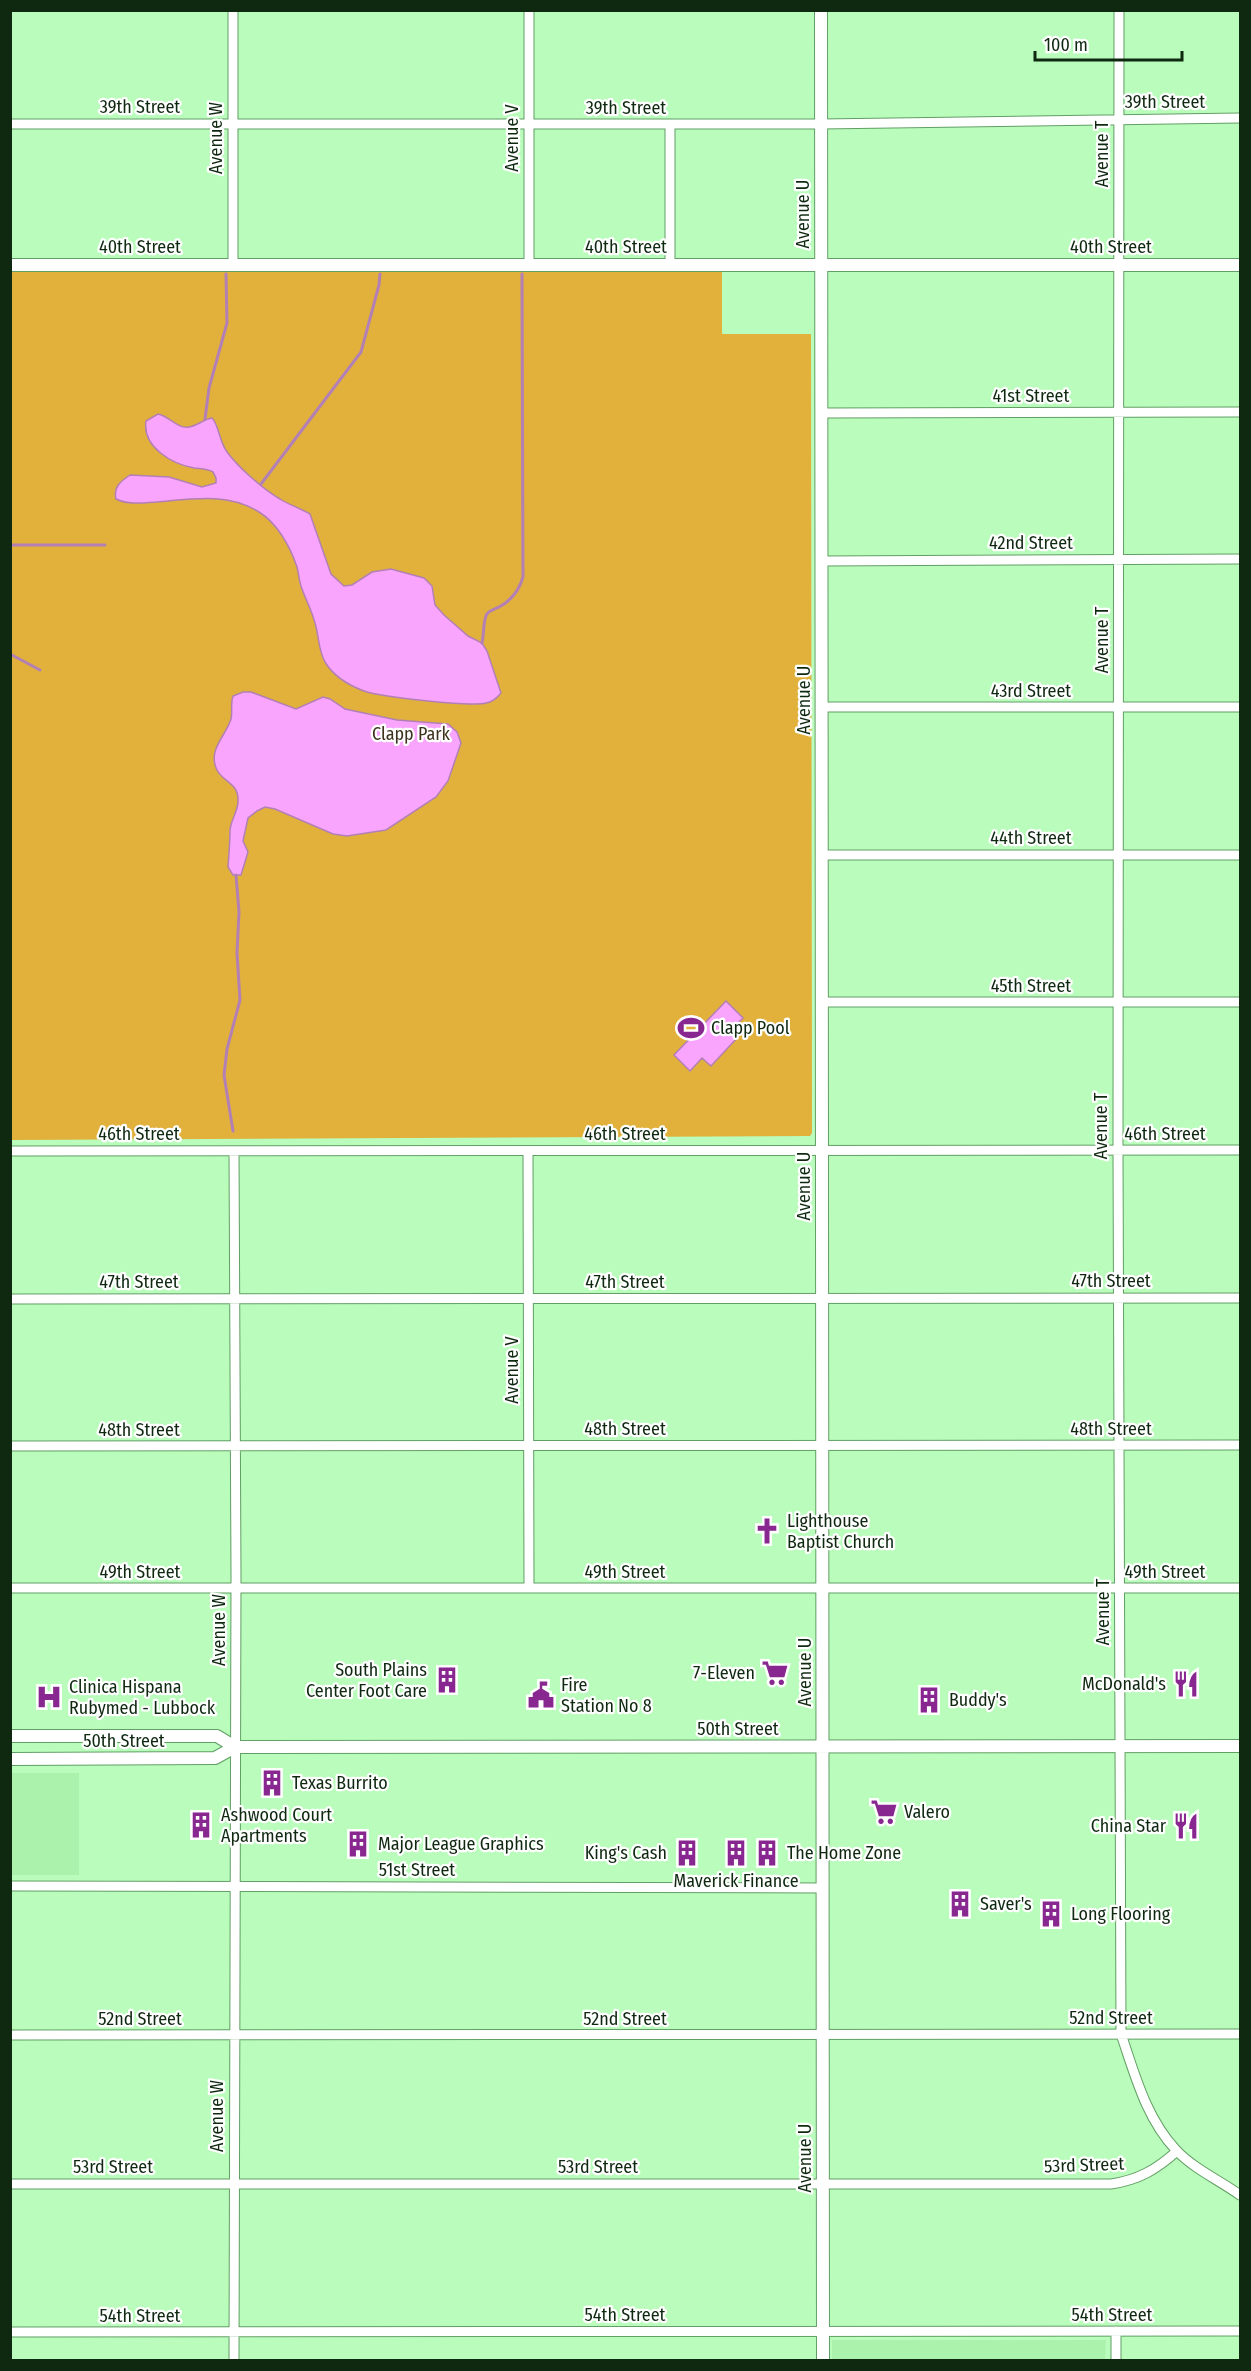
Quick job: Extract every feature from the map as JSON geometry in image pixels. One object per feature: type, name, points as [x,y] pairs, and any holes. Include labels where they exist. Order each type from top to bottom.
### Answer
[{"type":"street","name":"Avenue W","points":[[233,10],[233,265]]},
{"type":"street","name":"Avenue V","points":[[529,10],[529,265]]},
{"type":"street","name":"Avenue U","points":[[821,10],[823,2361]]},
{"type":"street","name":"Avenue T","points":[[1119,10],[1118,1298],[1121,2034],[1145,2104],[1177,2151],[1197,2167],[1240,2194]]},
{"type":"street","name":"39th Street","points":[[10,124],[670,125],[1240,118]]},
{"type":"street","points":[[670,125],[670,265]]},
{"type":"street","name":"40th Street","points":[[10,265],[1240,265]]},
{"type":"street","name":"41st Street","points":[[822,413],[1240,412]]},
{"type":"street","name":"42nd Street","points":[[822,561],[1240,559]]},
{"type":"street","name":"43rd Street","points":[[822,707],[1240,707]]},
{"type":"street","name":"44th Street","points":[[822,855],[1240,855]]},
{"type":"street","name":"45th Street","points":[[822,1002],[1240,1002]]},
{"type":"street","name":"Avenue V","points":[[528,1150],[529,1588]]},
{"type":"street","name":"46th Street","points":[[10,1151],[1240,1150]]},
{"type":"street","name":"Avenue W","points":[[234,1151],[236,1588],[234,2361]]},
{"type":"street","name":"47th Street","points":[[10,1299],[1240,1298]]},
{"type":"street","name":"48th Street","points":[[10,1446],[1240,1445]]},
{"type":"street","name":"49th Street","points":[[10,1588],[1240,1588]]},
{"type":"street","name":"50th Street","points":[[10,1736],[217,1736],[235,1747]]},
{"type":"street","name":"50th Street","points":[[10,1759],[215,1758],[235,1747],[1240,1746]]},
{"type":"street","name":"51st Street","points":[[10,1886],[823,1888]]},
{"type":"street","name":"52nd Street","points":[[10,2035],[1240,2034]]},
{"type":"street","name":"53rd Street","points":[[10,2184],[1111,2184],[1130,2181],[1148,2174],[1177,2151]]},
{"type":"street","points":[[1116,2331],[1116,2361]]},
{"type":"street","name":"54th Street","points":[[10,2332],[1240,2331]]},
{"type":"shaded area","points":[[158,414],[185,427],[212,418],[224,448],[244,471],[274,495],[310,514],[331,574],[344,586],[352,585],[372,572],[391,569],[424,578],[432,586],[435,605],[468,636],[482,643],[487,651],[501,693],[495,700],[463,704],[388,696],[352,686],[337,676],[325,662],[314,619],[301,586],[294,559],[287,543],[266,517],[247,506],[222,499],[136,503],[116,499],[117,488],[130,475],[169,477],[202,487],[216,483],[213,472],[177,463],[160,453],[154,446],[146,430],[146,421]]},
{"type":"shaded area","points":[[251,692],[296,709],[323,697],[345,709],[397,720],[448,724],[457,732],[461,743],[448,781],[436,797],[386,830],[347,836],[333,834],[275,809],[265,807],[257,811],[248,818],[243,841],[248,852],[241,875],[233,875],[228,867],[230,830],[238,799],[236,789],[217,770],[214,756],[231,719],[233,696]]},
{"type":"shaded area","points":[[726,1001],[743,1018],[730,1031],[737,1038],[711,1066],[702,1058],[690,1071],[674,1055]]},
{"type":"shaded area","points":[[11,1773],[79,1773],[79,1875],[11,1875]]},
{"type":"shaded area","points":[[832,2340],[1106,2340],[1105,2360],[832,2360]]},
{"type":"green space","name":"Clapp Park","points":[[11,271],[722,272],[722,334],[811,334],[812,1133],[810,1136],[11,1140]]},
{"type":"waterway","points":[[205,419],[209,388],[227,323],[226,274]]},
{"type":"waterway","points":[[261,484],[361,352],[380,274]]},
{"type":"waterway","points":[[482,643],[487,614],[511,598],[523,577],[522,274]]},
{"type":"waterway","points":[[10,545],[105,545]]},
{"type":"waterway","points":[[10,654],[40,670]]},
{"type":"waterway","points":[[233,1131],[224,1075],[227,1049],[240,1000],[237,953],[239,912],[236,875]]},
{"type":"place","name":"Clapp Pool","points":[[691,1028]]},
{"type":"place","name":"Lighthouse Baptist Church","points":[[767,1531]]},
{"type":"place","name":"7-Eleven","points":[[775,1673]]},
{"type":"place","name":"South Plains Center Foot Care","points":[[447,1680]]},
{"type":"place","name":"McDonald's","points":[[1186,1684]]},
{"type":"place","name":"Fire Station No 8","points":[[541,1695]]},
{"type":"place","name":"Clinica Hispana Rubymed - Lubbock","points":[[49,1697]]},
{"type":"place","name":"Buddy's","points":[[929,1700]]},
{"type":"place","name":"Texas Burrito","points":[[272,1783]]},
{"type":"place","name":"Valero","points":[[884,1812]]},
{"type":"place","name":"Ashwood Court Apartments","points":[[201,1825]]},
{"type":"place","name":"China Star","points":[[1186,1826]]},
{"type":"place","name":"Major League Graphics","points":[[358,1844]]},
{"type":"place","name":"King's Cash","points":[[687,1853]]},
{"type":"place","name":"Maverick Finance","points":[[736,1853]]},
{"type":"place","name":"The Home Zone","points":[[767,1853]]},
{"type":"place","name":"Saver's","points":[[960,1904]]},
{"type":"place","name":"Long Flooring","points":[[1051,1914]]}]
